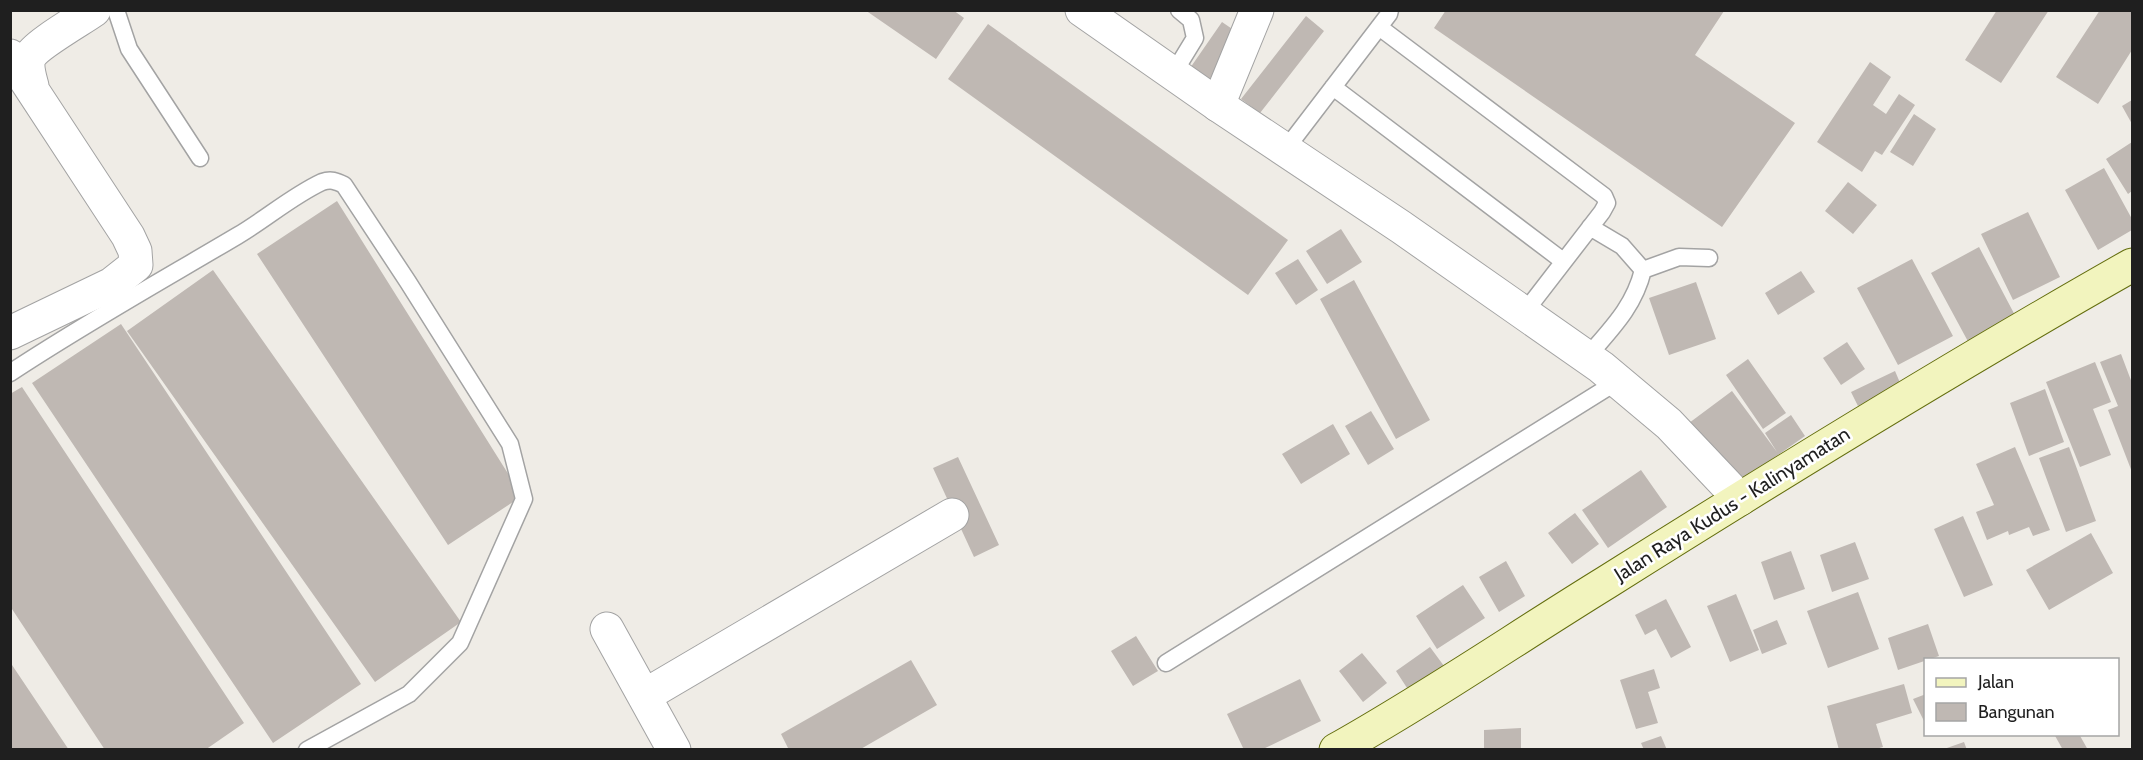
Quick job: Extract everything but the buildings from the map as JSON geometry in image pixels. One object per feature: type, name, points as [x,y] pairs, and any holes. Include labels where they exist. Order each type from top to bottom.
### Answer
[{"type":"main road","name":"Jalan Raya Kudus - Kalinyamatan","points":[[1336,750],[1436,691],[1907,396],[2133,265]]},
{"type":"street","points":[[32,86],[28,71],[30,58],[44,43],[94,10]]},
{"type":"street","points":[[1082,10],[1218,105],[1401,226],[1587,357],[1669,424],[1740,499]]},
{"type":"street","points":[[1218,105],[1257,10]]},
{"type":"street","points":[[10,56],[32,86],[128,236],[135,251],[136,265],[112,284],[10,333]]},
{"type":"street","points":[[644,696],[952,514]]},
{"type":"street","points":[[608,629],[674,750]]},
{"type":"lane","points":[[116,10],[129,49],[200,158]]},
{"type":"lane","points":[[1173,74],[1195,38],[1191,20],[1179,10]]},
{"type":"lane","points":[[1286,150],[1389,15],[1390,10]]},
{"type":"lane","points":[[1379,27],[1604,196],[1607,203],[1524,313]]},
{"type":"lane","points":[[1333,87],[1563,261]]},
{"type":"lane","points":[[10,373],[58,342],[250,229],[317,185],[334,180],[344,185],[510,444],[524,499],[460,643],[409,694],[307,750]]},
{"type":"lane","points":[[1590,227],[1622,246],[1643,270]]},
{"type":"lane","points":[[1643,270],[1679,257],[1709,258]]},
{"type":"lane","points":[[1587,357],[1624,313],[1639,288],[1643,270]]},
{"type":"lane","points":[[1167,663],[1618,381]]}]
